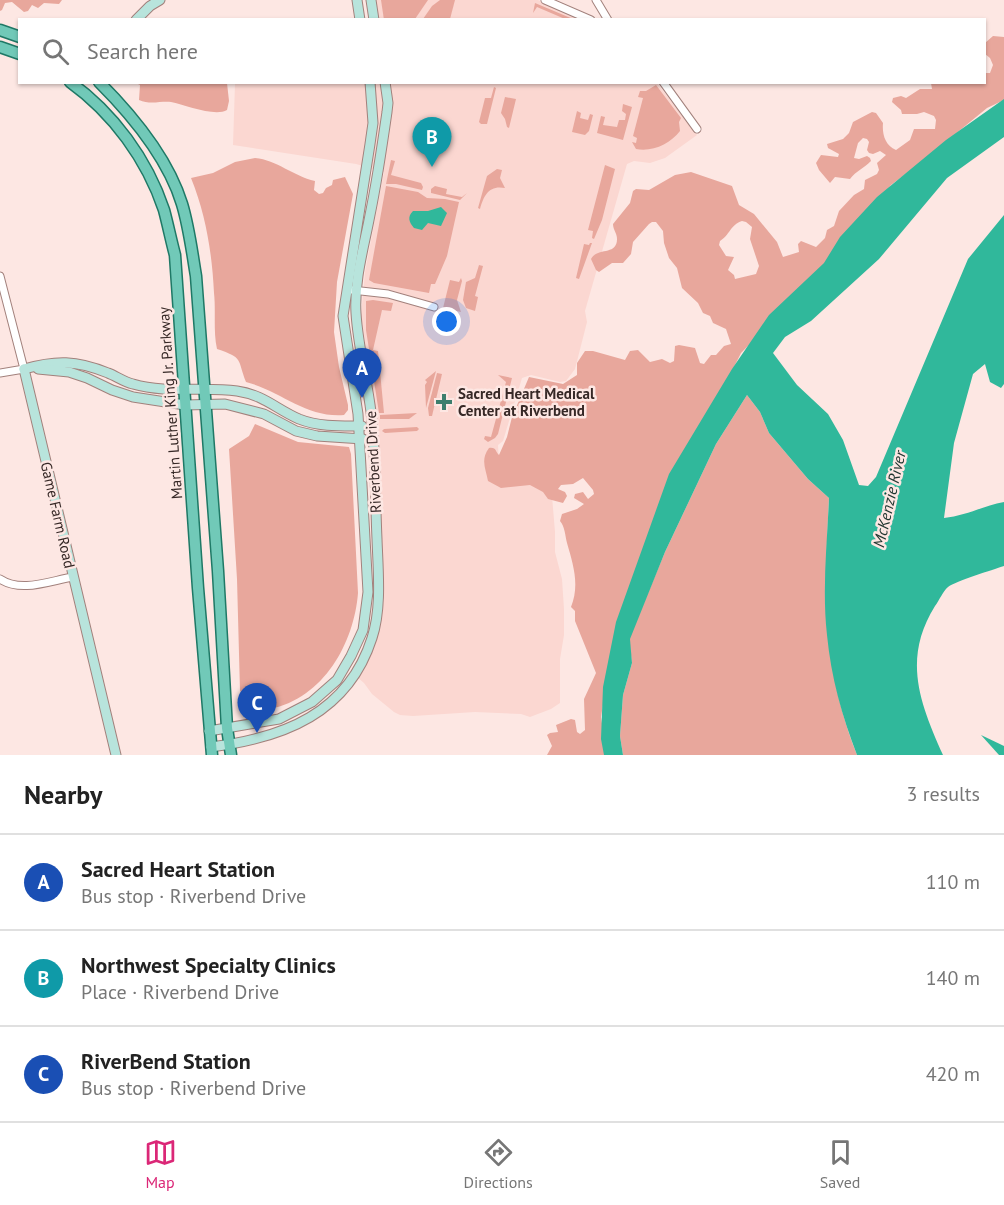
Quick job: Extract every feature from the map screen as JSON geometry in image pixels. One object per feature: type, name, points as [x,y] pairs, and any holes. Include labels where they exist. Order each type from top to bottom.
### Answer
[{"type":"main road","points":[[0,30],[18,36]]},
{"type":"main road","points":[[0,47],[18,53]]},
{"type":"main road","name":"Martin Luther King Jr. Parkway","points":[[76,84],[108,115],[145,166],[163,209],[175,255],[184,405],[212,751]]},
{"type":"main road","points":[[101,84],[144,133],[164,165],[182,202],[196,276],[230,750]]},
{"type":"street","points":[[138,18],[160,0]]},
{"type":"street","points":[[357,0],[360,18]]},
{"type":"street","points":[[371,0],[374,18]]},
{"type":"street","points":[[545,0],[586,18]]},
{"type":"street","points":[[596,0],[607,18]]},
{"type":"street","name":"Riverbend Drive","points":[[209,731],[279,718],[312,702],[337,680],[363,630],[368,592],[360,439],[343,316],[373,123],[370,84]]},
{"type":"street","name":"Riverbend Drive","points":[[212,751],[230,750],[302,723],[334,700],[357,672],[373,636],[379,592],[373,439],[358,342],[356,310],[358,278],[377,183],[387,112],[385,84]]},
{"type":"street","points":[[664,84],[697,129]]},
{"type":"street","name":"Game Farm Road","points":[[0,276],[116,755]]},
{"type":"street","points":[[346,289],[388,294],[434,307]]},
{"type":"street","points":[[0,373],[47,363],[85,364],[132,384],[159,389],[204,388],[237,391],[258,396],[313,423],[372,426]]},
{"type":"street","points":[[24,369],[69,372],[133,397],[184,405],[225,404],[255,411],[296,431],[317,436],[373,439]]},
{"type":"street","points":[[0,579],[19,587],[73,577]]},
{"type":"shaded area","points":[[0,0],[62,0],[59,4],[44,3],[38,8],[32,5],[28,11],[24,12],[12,2],[5,3],[0,11]]},
{"type":"shaded area","points":[[376,0],[538,0],[578,18],[379,18]]},
{"type":"shaded area","points":[[381,0],[428,0],[416,18],[384,18]]},
{"type":"shaded area","points":[[440,0],[455,0],[450,18],[424,18],[432,6]]},
{"type":"shaded area","points":[[535,3],[571,18],[563,18],[537,7],[533,13]]},
{"type":"shaded area","points":[[993,36],[1004,37],[1004,100],[987,108],[891,185],[833,260],[741,353],[731,373],[605,692],[601,717],[607,755],[547,755],[552,746],[547,735],[558,732],[556,725],[571,719],[575,720],[577,732],[580,734],[585,730],[584,699],[596,673],[575,621],[575,611],[571,607],[575,591],[575,575],[564,528],[560,521],[562,514],[584,504],[574,498],[575,494],[583,492],[588,499],[594,494],[583,478],[573,484],[561,485],[558,489],[565,492],[567,496],[563,503],[548,499],[543,492],[530,485],[501,488],[488,481],[484,464],[486,452],[489,448],[493,448],[499,455],[529,377],[563,384],[577,375],[577,363],[585,351],[625,360],[630,351],[638,350],[650,362],[662,359],[670,363],[674,361],[675,346],[679,345],[695,348],[700,363],[704,364],[711,355],[716,355],[724,346],[731,344],[726,329],[713,323],[710,316],[703,313],[698,303],[682,288],[677,268],[669,258],[664,243],[663,231],[656,222],[649,224],[633,242],[631,254],[623,263],[612,263],[599,272],[596,270],[591,259],[598,253],[614,248],[617,237],[613,224],[630,203],[633,191],[636,189],[649,190],[675,175],[691,172],[732,186],[739,205],[754,214],[777,242],[783,257],[799,252],[798,244],[801,241],[816,247],[825,238],[827,230],[834,226],[839,211],[854,195],[864,189],[865,180],[877,174],[879,170],[877,163],[886,155],[880,151],[869,153],[867,150],[869,142],[863,138],[858,143],[854,158],[867,156],[871,161],[850,179],[835,177],[830,183],[816,163],[821,155],[838,157],[839,154],[828,148],[827,144],[843,139],[849,133],[853,122],[872,112],[876,113],[883,123],[887,142],[896,150],[910,140],[914,129],[935,129],[936,120],[934,116],[924,112],[902,114],[892,102],[893,98],[901,96],[906,98],[920,89],[932,89],[931,84],[986,84],[986,73],[990,73],[993,65],[986,55],[986,42]],"holes":[[[742,221],[752,227],[750,239],[759,266],[756,274],[735,279],[728,270],[734,257],[726,256],[719,245],[720,241]]]},
{"type":"shaded area","points":[[138,84],[227,84],[229,101],[227,110],[215,112],[171,102],[151,103],[139,100],[140,85]]},
{"type":"shaded area","name":"Sacred Heart Medical Center at Riverbend","points":[[235,84],[658,84],[697,135],[665,158],[650,163],[634,161],[627,164],[585,311],[587,322],[575,369],[566,381],[560,382],[531,375],[522,378],[503,441],[498,445],[500,481],[551,484],[555,552],[562,579],[564,635],[560,659],[560,703],[551,709],[530,717],[521,714],[475,712],[400,715],[372,694],[357,677],[376,640],[384,600],[376,414],[361,316],[365,272],[384,172],[356,164],[233,145]]},
{"type":"shaded area","points":[[656,85],[681,118],[680,131],[661,146],[636,149],[632,142],[636,143],[637,138],[633,136],[643,98],[638,97],[640,91],[646,91]]},
{"type":"shaded area","points":[[494,87],[496,88],[487,124],[481,124],[479,122],[485,98],[491,98]]},
{"type":"shaded area","points":[[505,97],[516,99],[509,128],[501,113]]},
{"type":"shaded area","points":[[623,104],[632,107],[623,140],[597,133],[601,116],[605,117],[603,125],[617,127],[619,120],[625,120],[626,114],[622,111]]},
{"type":"shaded area","points":[[577,111],[581,113],[580,118],[588,120],[590,114],[593,115],[589,131],[585,135],[572,132]]},
{"type":"shaded area","points":[[255,158],[271,162],[315,181],[314,190],[319,194],[332,185],[333,180],[345,177],[353,194],[337,282],[334,332],[348,405],[348,410],[344,415],[330,415],[306,408],[246,382],[236,357],[217,349],[210,249],[201,206],[191,178],[213,173],[235,162]]},
{"type":"shaded area","points":[[391,160],[395,161],[391,175],[421,183],[422,190],[386,184]]},
{"type":"shaded area","points":[[605,165],[615,169],[602,220],[594,239],[592,238],[593,231],[588,230]]},
{"type":"shaded area","points":[[497,169],[502,170],[500,178],[505,188],[499,187],[488,192],[480,209],[478,208],[487,176]]},
{"type":"shaded area","points":[[386,186],[418,192],[427,198],[459,202],[447,256],[435,284],[431,284],[429,293],[374,283],[369,280]]},
{"type":"shaded area","points":[[435,186],[447,189],[446,194],[462,197],[467,193],[460,200],[431,193],[431,189]]},
{"type":"shaded area","points":[[592,243],[579,279],[576,278],[584,244],[589,245]]},
{"type":"shaded area","points":[[479,265],[483,266],[475,296],[478,297],[475,311],[466,308],[463,300],[466,282],[475,278]]},
{"type":"shaded area","points":[[461,278],[457,300],[461,312],[443,308],[450,280],[459,282]]},
{"type":"shaded area","points":[[366,301],[393,303],[391,311],[382,310],[373,350],[378,351],[384,413],[379,413],[366,330]]},
{"type":"shaded area","points":[[436,371],[426,408],[425,385],[427,382],[425,380]]},
{"type":"shaded area","points":[[437,373],[442,374],[432,416],[429,416],[428,408]]},
{"type":"shaded area","points":[[498,375],[512,378],[498,434],[488,442],[484,439],[485,436],[491,437],[506,382]]},
{"type":"shaded area","points":[[747,395],[760,412],[769,433],[808,479],[829,498],[826,597],[831,659],[837,691],[857,755],[623,755],[620,736],[623,695],[632,663],[629,639],[665,552],[716,444]]},
{"type":"shaded area","points":[[417,413],[409,419],[380,419],[380,415]]},
{"type":"shaded area","points":[[255,424],[298,442],[349,447],[351,454],[358,593],[350,631],[343,649],[321,681],[289,703],[270,709],[240,691],[237,579],[229,449],[249,436]]},
{"type":"shaded area","points":[[417,427],[419,429],[417,431],[385,433],[382,431],[384,429]]},
{"type":"water","name":"McKenzie River","points":[[1004,99],[1004,137],[947,178],[879,259],[811,321],[785,337],[773,353],[797,385],[828,414],[843,440],[859,485],[868,486],[876,477],[968,259],[1004,215],[1004,384],[1001,388],[990,382],[985,364],[973,374],[954,443],[944,518],[1004,502],[1004,566],[948,587],[925,625],[919,644],[918,681],[927,717],[943,755],[857,755],[838,696],[827,635],[825,584],[829,498],[808,479],[769,433],[760,412],[747,395],[716,444],[665,552],[630,639],[632,663],[623,695],[620,736],[623,755],[604,755],[601,739],[603,687],[616,622],[669,474],[732,369],[769,315],[824,263],[840,237],[877,197],[946,140]]},
{"type":"water","points":[[441,207],[447,213],[441,226],[428,223],[422,230],[414,228],[409,220],[413,211],[428,211]]},
{"type":"water","points":[[981,735],[1004,746],[1004,755],[999,755]]},
{"type":"place","name":"Northwest Specialty Clinics","points":[[432,167]]},
{"type":"place","name":"Sacred Heart Station","points":[[362,398]]},
{"type":"place","name":"Sacred Heart Medical Center at Riverbend","points":[[444,402]]},
{"type":"place","name":"RiverBend Station","points":[[257,733]]}]
